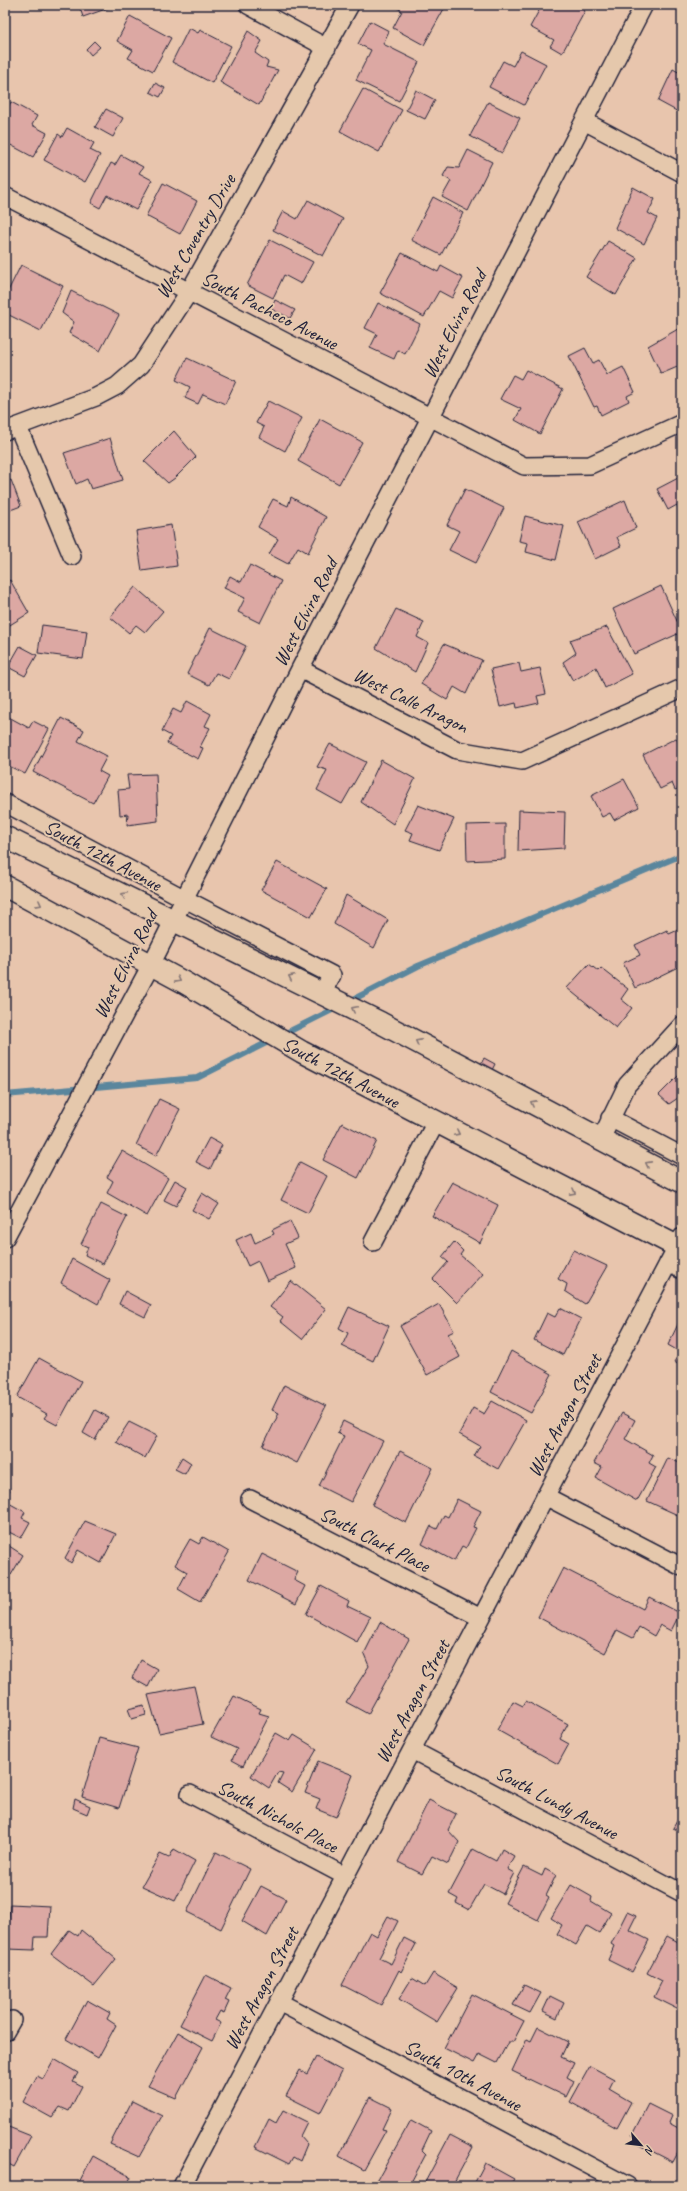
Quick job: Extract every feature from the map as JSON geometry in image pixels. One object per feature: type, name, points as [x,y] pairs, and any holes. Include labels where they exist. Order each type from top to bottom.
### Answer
[{"type":"street","points":[[248,5],[327,48]]},
{"type":"street","name":"West Coventry Drive","points":[[72,556],[12,429],[96,397],[118,386],[141,365],[189,292],[350,5]]},
{"type":"street","name":"West Elvira Road","points":[[5,1238],[185,900],[300,669],[644,5]]},
{"type":"street","points":[[584,121],[682,173]]},
{"type":"street","name":"South Pacheco Avenue","points":[[5,196],[524,466],[590,465],[682,423]]},
{"type":"street","name":"West Calle Aragon","points":[[300,669],[457,750],[522,761],[682,688]]},
{"type":"street","name":"South 12th Avenue","points":[[5,803],[185,900],[332,975],[324,994]]},
{"type":"street","name":"South 12th Avenue","points":[[5,837],[381,1022],[682,1182]]},
{"type":"street","name":"South 12th Avenue","points":[[5,886],[151,965],[302,1052],[436,1122],[678,1253]]},
{"type":"street","points":[[601,1139],[627,1085],[682,1025]]},
{"type":"street","points":[[610,1118],[682,1156]]},
{"type":"street","points":[[373,1242],[436,1122]]},
{"type":"street","name":"West Aragon Street","points":[[182,2186],[545,1496],[678,1253]]},
{"type":"street","points":[[545,1496],[682,1567]]},
{"type":"street","name":"South Clark Place","points":[[250,1500],[481,1618]]},
{"type":"street","name":"South Lundy Avenue","points":[[412,1750],[682,1893]]},
{"type":"street","name":"South Nichols Place","points":[[190,1794],[345,1876]]},
{"type":"street","name":"South 10th Avenue","points":[[278,2002],[628,2186]]},
{"type":"building","points":[[79,5],[113,5],[114,6],[83,17]]},
{"type":"building","points":[[397,5],[442,5],[445,7],[424,45],[393,28],[402,11],[396,7]]},
{"type":"building","points":[[542,5],[574,5],[585,11],[562,53],[550,46],[554,40],[530,27]]},
{"type":"building","points":[[130,16],[171,38],[153,71],[128,58],[133,50],[117,41]]},
{"type":"building","points":[[370,21],[389,31],[383,44],[419,62],[399,101],[356,80],[371,50],[358,44]]},
{"type":"building","points":[[189,28],[198,33],[200,30],[231,46],[212,83],[172,62]]},
{"type":"building","points":[[248,31],[262,41],[255,53],[268,62],[266,67],[278,70],[259,105],[220,82]]},
{"type":"building","points":[[94,41],[100,47],[91,55],[86,49]]},
{"type":"building","points":[[521,51],[546,64],[524,105],[489,87],[503,61],[513,66]]},
{"type":"building","points":[[673,69],[682,74],[682,114],[658,101]]},
{"type":"building","points":[[155,83],[165,88],[160,97],[150,92]]},
{"type":"building","points":[[363,89],[402,110],[379,152],[340,131]]},
{"type":"building","points":[[416,90],[435,100],[425,119],[406,110]]},
{"type":"building","points":[[11,102],[37,116],[32,125],[47,133],[33,157],[5,142],[5,112]]},
{"type":"building","points":[[488,102],[520,118],[502,153],[470,136]]},
{"type":"building","points":[[106,109],[123,118],[113,137],[95,127]]},
{"type":"building","points":[[67,128],[94,143],[90,150],[100,155],[85,182],[44,160],[58,134],[62,137]]},
{"type":"building","points":[[468,150],[492,162],[468,211],[442,197],[451,181],[443,176],[448,167],[459,168]]},
{"type":"building","points":[[121,155],[143,167],[139,173],[152,180],[136,210],[107,195],[100,208],[91,203],[111,163],[115,165]]},
{"type":"building","points":[[163,183],[197,201],[180,234],[146,216]]},
{"type":"building","points":[[633,187],[655,199],[648,213],[657,218],[644,244],[615,228]]},
{"type":"building","points":[[433,197],[463,213],[441,255],[411,240]]},
{"type":"building","points":[[308,200],[343,219],[323,256],[273,230],[283,211],[297,219]]},
{"type":"building","points":[[270,240],[313,262],[301,284],[284,275],[273,298],[247,285]]},
{"type":"building","points":[[608,241],[637,258],[616,295],[586,277]]},
{"type":"building","points":[[402,253],[438,272],[441,266],[463,278],[452,298],[439,291],[424,317],[380,293]]},
{"type":"building","points":[[21,265],[63,286],[41,331],[5,313],[5,297]]},
{"type":"building","points":[[71,291],[119,315],[100,351],[69,333],[74,322],[62,313]]},
{"type":"building","points":[[275,300],[295,310],[290,318],[271,309]]},
{"type":"building","points":[[378,303],[420,324],[405,354],[398,350],[394,359],[370,348],[377,334],[365,328]]},
{"type":"building","points":[[678,329],[682,337],[682,365],[661,374],[648,346]]},
{"type":"building","points":[[585,348],[593,363],[599,360],[607,375],[623,367],[635,392],[627,396],[629,401],[601,415],[597,406],[594,407],[569,356]]},
{"type":"building","points":[[187,358],[236,381],[225,404],[203,394],[198,404],[185,398],[190,387],[176,380]]},
{"type":"building","points":[[526,370],[563,389],[540,434],[515,420],[521,409],[500,399],[513,375],[521,379]]},
{"type":"building","points":[[268,401],[302,418],[285,451],[259,437],[264,427],[256,423]]},
{"type":"building","points":[[320,419],[362,442],[339,484],[298,461]]},
{"type":"building","points":[[174,431],[196,457],[168,483],[144,461]]},
{"type":"building","points":[[110,438],[123,480],[91,489],[87,479],[76,484],[64,453]]},
{"type":"building","points":[[682,476],[682,517],[677,505],[668,510],[657,489]]},
{"type":"building","points":[[11,480],[21,506],[5,512],[5,482]]},
{"type":"building","points":[[465,489],[504,508],[476,563],[449,550],[459,531],[447,525]]},
{"type":"building","points":[[291,497],[326,517],[308,553],[298,547],[288,564],[269,554],[278,539],[258,527],[273,499],[288,506]]},
{"type":"building","points":[[625,500],[636,528],[617,537],[621,546],[595,559],[578,522]]},
{"type":"building","points":[[525,516],[564,526],[556,560],[526,552],[528,543],[519,541]]},
{"type":"building","points":[[171,525],[177,566],[142,571],[136,531]]},
{"type":"building","points":[[250,565],[281,581],[260,623],[238,612],[245,598],[224,588],[230,576],[241,582]]},
{"type":"building","points":[[10,580],[29,613],[5,628],[5,583]]},
{"type":"building","points":[[661,586],[682,632],[634,654],[613,609]]},
{"type":"building","points":[[135,587],[163,611],[145,632],[136,625],[129,633],[110,617]]},
{"type":"building","points":[[396,609],[424,622],[417,637],[428,643],[415,672],[376,648]]},
{"type":"building","points":[[42,625],[87,631],[83,659],[38,653]]},
{"type":"building","points":[[607,627],[632,674],[605,688],[596,667],[573,681],[563,662],[576,653],[570,640]]},
{"type":"building","points":[[210,628],[246,646],[229,679],[216,673],[209,685],[187,674]]},
{"type":"building","points":[[444,644],[482,660],[466,694],[454,687],[447,700],[421,684]]},
{"type":"building","points":[[20,646],[37,655],[25,676],[8,667]]},
{"type":"building","points":[[519,663],[521,672],[540,668],[546,694],[537,696],[539,703],[517,708],[516,703],[500,707],[491,669]]},
{"type":"building","points":[[187,701],[211,714],[205,726],[210,728],[200,747],[203,748],[198,759],[167,743],[171,736],[162,731],[173,709],[181,713]]},
{"type":"building","points":[[5,715],[29,728],[33,721],[49,729],[25,774],[5,764]]},
{"type":"building","points":[[61,718],[84,730],[78,741],[107,756],[99,771],[108,776],[93,803],[33,772]]},
{"type":"building","points":[[676,738],[682,748],[682,787],[675,790],[672,783],[660,789],[643,755]]},
{"type":"building","points":[[330,744],[366,762],[342,804],[317,790],[327,770],[317,767]]},
{"type":"building","points":[[381,760],[415,779],[393,824],[361,802]]},
{"type":"building","points":[[156,774],[158,821],[127,825],[128,814],[120,815],[118,790],[129,789],[127,775]]},
{"type":"building","points":[[624,779],[639,807],[614,820],[610,813],[602,817],[591,796]]},
{"type":"building","points":[[418,805],[454,819],[439,850],[410,840],[413,833],[405,830]]},
{"type":"building","points":[[519,810],[565,812],[564,848],[518,851]]},
{"type":"building","points":[[505,824],[505,859],[467,861],[466,825]]},
{"type":"building","points":[[277,862],[327,889],[311,917],[261,890]]},
{"type":"building","points":[[346,895],[388,920],[374,948],[334,924]]},
{"type":"building","points":[[667,930],[669,934],[678,930],[682,938],[682,965],[635,988],[623,963],[640,955],[635,945]]},
{"type":"building","points":[[589,964],[598,971],[601,968],[628,989],[621,999],[632,1008],[616,1028],[567,988]]},
{"type":"building","points":[[484,1058],[495,1064],[492,1070],[481,1064]]},
{"type":"building","points":[[682,1072],[682,1101],[678,1098],[669,1104],[659,1095]]},
{"type":"building","points":[[159,1099],[180,1109],[156,1156],[136,1145]]},
{"type":"building","points":[[342,1123],[377,1141],[358,1178],[323,1160]]},
{"type":"building","points":[[209,1138],[222,1145],[210,1169],[196,1162]]},
{"type":"building","points":[[122,1151],[168,1178],[147,1216],[107,1193],[113,1181],[107,1177]]},
{"type":"building","points":[[300,1162],[327,1176],[308,1213],[281,1200]]},
{"type":"building","points":[[175,1180],[187,1187],[176,1206],[164,1200]]},
{"type":"building","points":[[452,1182],[498,1205],[480,1243],[432,1216]]},
{"type":"building","points":[[202,1193],[219,1204],[209,1219],[192,1210]]},
{"type":"building","points":[[101,1204],[127,1217],[103,1264],[85,1255],[88,1247],[81,1244]]},
{"type":"building","points":[[290,1221],[298,1238],[285,1244],[296,1268],[267,1281],[258,1261],[248,1266],[236,1240],[251,1233],[255,1243],[274,1234],[272,1230]]},
{"type":"building","points":[[454,1242],[463,1251],[460,1255],[483,1274],[457,1303],[433,1279],[448,1262],[442,1257]]},
{"type":"building","points":[[573,1250],[607,1266],[585,1304],[565,1291],[567,1284],[558,1279]]},
{"type":"building","points":[[72,1259],[110,1280],[98,1304],[61,1283]]},
{"type":"building","points":[[291,1281],[326,1309],[302,1339],[280,1321],[283,1317],[270,1307]]},
{"type":"building","points":[[125,1291],[151,1305],[145,1317],[119,1304]]},
{"type":"building","points":[[439,1304],[454,1331],[448,1334],[460,1357],[427,1375],[400,1326]]},
{"type":"building","points":[[349,1307],[389,1326],[373,1361],[342,1346],[348,1333],[339,1328]]},
{"type":"building","points":[[560,1308],[581,1319],[563,1355],[534,1340],[547,1313],[555,1317]]},
{"type":"building","points":[[680,1320],[682,1321],[682,1366],[674,1362],[680,1352],[668,1345]]},
{"type":"building","points":[[511,1351],[552,1374],[531,1413],[491,1392]]},
{"type":"building","points":[[39,1358],[81,1381],[57,1425],[44,1418],[47,1414],[17,1397]]},
{"type":"building","points":[[284,1385],[326,1406],[297,1463],[263,1446],[279,1413],[272,1410]]},
{"type":"building","points":[[492,1401],[526,1420],[498,1469],[474,1456],[480,1446],[459,1434],[473,1408],[484,1414]]},
{"type":"building","points":[[95,1410],[108,1417],[95,1440],[83,1433]]},
{"type":"building","points":[[622,1413],[635,1420],[625,1439],[653,1455],[649,1463],[656,1467],[637,1501],[596,1478],[602,1467],[594,1463]]},
{"type":"building","points":[[343,1421],[383,1441],[351,1502],[319,1486],[344,1436],[337,1433]]},
{"type":"building","points":[[129,1422],[157,1436],[145,1458],[116,1442]]},
{"type":"building","points":[[400,1451],[433,1468],[406,1523],[372,1505]]},
{"type":"building","points":[[182,1457],[191,1463],[185,1474],[175,1469]]},
{"type":"building","points":[[668,1458],[682,1464],[682,1517],[647,1501]]},
{"type":"building","points":[[5,1487],[10,1490],[5,1498]]},
{"type":"building","points":[[457,1499],[481,1511],[473,1527],[476,1528],[466,1548],[462,1546],[454,1561],[422,1544],[431,1526],[437,1529],[444,1515],[448,1517]]},
{"type":"building","points":[[5,1501],[25,1512],[22,1518],[30,1522],[21,1538],[5,1530]]},
{"type":"building","points":[[85,1521],[116,1534],[101,1563],[78,1550],[71,1563],[65,1558]]},
{"type":"building","points":[[203,1537],[229,1552],[200,1602],[178,1589],[187,1572],[175,1565],[190,1539],[199,1544]]},
{"type":"building","points":[[6,1544],[23,1555],[11,1575],[5,1572]]},
{"type":"building","points":[[262,1554],[298,1572],[294,1580],[305,1586],[296,1604],[249,1580]]},
{"type":"building","points":[[563,1568],[643,1609],[649,1597],[680,1613],[671,1631],[660,1625],[654,1636],[639,1627],[633,1638],[617,1630],[605,1653],[538,1617]]},
{"type":"building","points":[[321,1586],[349,1601],[347,1606],[370,1617],[357,1642],[306,1614]]},
{"type":"building","points":[[380,1622],[409,1639],[368,1714],[346,1702],[369,1666],[364,1654]]},
{"type":"building","points":[[141,1660],[157,1669],[148,1687],[132,1678]]},
{"type":"building","points":[[194,1686],[203,1724],[159,1733],[148,1695]]},
{"type":"building","points":[[234,1696],[261,1709],[259,1713],[269,1716],[243,1766],[232,1760],[237,1749],[211,1737]]},
{"type":"building","points":[[513,1701],[523,1706],[526,1701],[568,1724],[560,1739],[569,1744],[558,1764],[497,1730]]},
{"type":"building","points":[[144,1705],[146,1715],[132,1719],[128,1709]]},
{"type":"building","points":[[276,1733],[290,1741],[294,1735],[317,1749],[292,1792],[278,1783],[283,1773],[278,1772],[269,1788],[251,1776]]},
{"type":"building","points":[[99,1738],[138,1748],[119,1808],[82,1797]]},
{"type":"building","points":[[318,1761],[353,1775],[336,1817],[316,1809],[320,1799],[305,1793]]},
{"type":"building","points":[[75,1799],[90,1806],[87,1814],[73,1808]]},
{"type":"building","points":[[429,1800],[456,1814],[448,1830],[459,1842],[448,1864],[432,1856],[422,1874],[398,1862]]},
{"type":"building","points":[[682,1812],[682,1832],[673,1828]]},
{"type":"building","points":[[174,1849],[195,1861],[175,1901],[142,1886],[160,1854],[169,1858]]},
{"type":"building","points":[[473,1849],[496,1861],[502,1849],[514,1856],[507,1869],[514,1873],[503,1894],[484,1884],[469,1910],[456,1903],[458,1899],[449,1894]]},
{"type":"building","points":[[216,1852],[250,1869],[221,1929],[187,1912]]},
{"type":"building","points":[[524,1867],[542,1876],[545,1869],[556,1875],[546,1896],[549,1898],[538,1920],[505,1903]]},
{"type":"building","points":[[571,1885],[592,1897],[591,1901],[611,1913],[599,1933],[587,1926],[576,1945],[557,1934],[562,1925],[551,1918]]},
{"type":"building","points":[[261,1886],[286,1899],[267,1936],[242,1921]]},
{"type":"building","points":[[10,1904],[50,1906],[48,1937],[35,1937],[34,1950],[7,1949]]},
{"type":"building","points":[[627,1912],[636,1916],[629,1930],[649,1940],[632,1972],[608,1960],[614,1946],[611,1944]]},
{"type":"building","points":[[388,1916],[398,1921],[379,1958],[391,1964],[404,1938],[416,1944],[401,1972],[399,1970],[381,2005],[342,1985],[370,1932],[377,1936]]},
{"type":"building","points":[[69,1930],[78,1936],[81,1930],[116,1959],[94,1986],[51,1954]]},
{"type":"building","points":[[667,1936],[682,1944],[676,1958],[682,1961],[682,2003],[678,2009],[654,1997],[662,1981],[647,1973]]},
{"type":"building","points":[[433,1973],[458,1988],[437,2022],[399,1999],[412,1978],[425,1986]]},
{"type":"building","points":[[206,1975],[231,1988],[225,2000],[229,2002],[224,2013],[220,2011],[215,2020],[221,2023],[212,2041],[180,2025]]},
{"type":"building","points":[[524,1985],[541,1993],[530,2013],[513,2005]]},
{"type":"building","points":[[472,1994],[524,2021],[513,2042],[508,2042],[497,2063],[479,2054],[474,2063],[444,2048]]},
{"type":"building","points":[[550,1996],[564,2003],[557,2018],[543,2011]]},
{"type":"building","points":[[87,2000],[110,2013],[107,2019],[116,2025],[98,2058],[66,2039]]},
{"type":"building","points":[[538,2027],[568,2042],[561,2057],[574,2063],[567,2077],[574,2081],[566,2097],[512,2071],[527,2039],[531,2041]]},
{"type":"building","points":[[178,2032],[203,2047],[176,2098],[148,2086]]},
{"type":"building","points":[[316,2057],[342,2071],[320,2113],[286,2096],[300,2070],[307,2074]]},
{"type":"building","points":[[54,2059],[78,2073],[73,2081],[82,2086],[69,2111],[60,2107],[52,2118],[23,2102],[37,2076],[43,2079]]},
{"type":"building","points":[[590,2066],[614,2079],[609,2089],[631,2102],[617,2128],[570,2102]]},
{"type":"building","points":[[370,2097],[392,2108],[382,2129],[386,2130],[364,2170],[339,2156]]},
{"type":"building","points":[[132,2101],[162,2116],[139,2157],[110,2144]]},
{"type":"building","points":[[648,2104],[672,2116],[669,2123],[682,2130],[682,2145],[673,2162],[638,2144],[640,2139],[632,2135]]},
{"type":"building","points":[[283,2110],[307,2122],[300,2136],[307,2144],[300,2161],[293,2157],[289,2164],[255,2147],[269,2119],[276,2123]]},
{"type":"building","points":[[411,2120],[431,2131],[422,2150],[426,2154],[409,2186],[374,2186]]},
{"type":"building","points":[[6,2126],[31,2136],[14,2167],[5,2162]]},
{"type":"building","points":[[450,2135],[473,2147],[452,2186],[423,2186]]},
{"type":"building","points":[[93,2156],[131,2177],[126,2186],[77,2186]]},
{"type":"building","points":[[485,2163],[514,2179],[510,2186],[473,2186]]},
{"type":"waterway","points":[[348,1002],[418,966],[682,855]]},
{"type":"waterway","points":[[282,1035],[338,1007]]},
{"type":"waterway","points":[[5,1095],[197,1078],[272,1040]]}]
